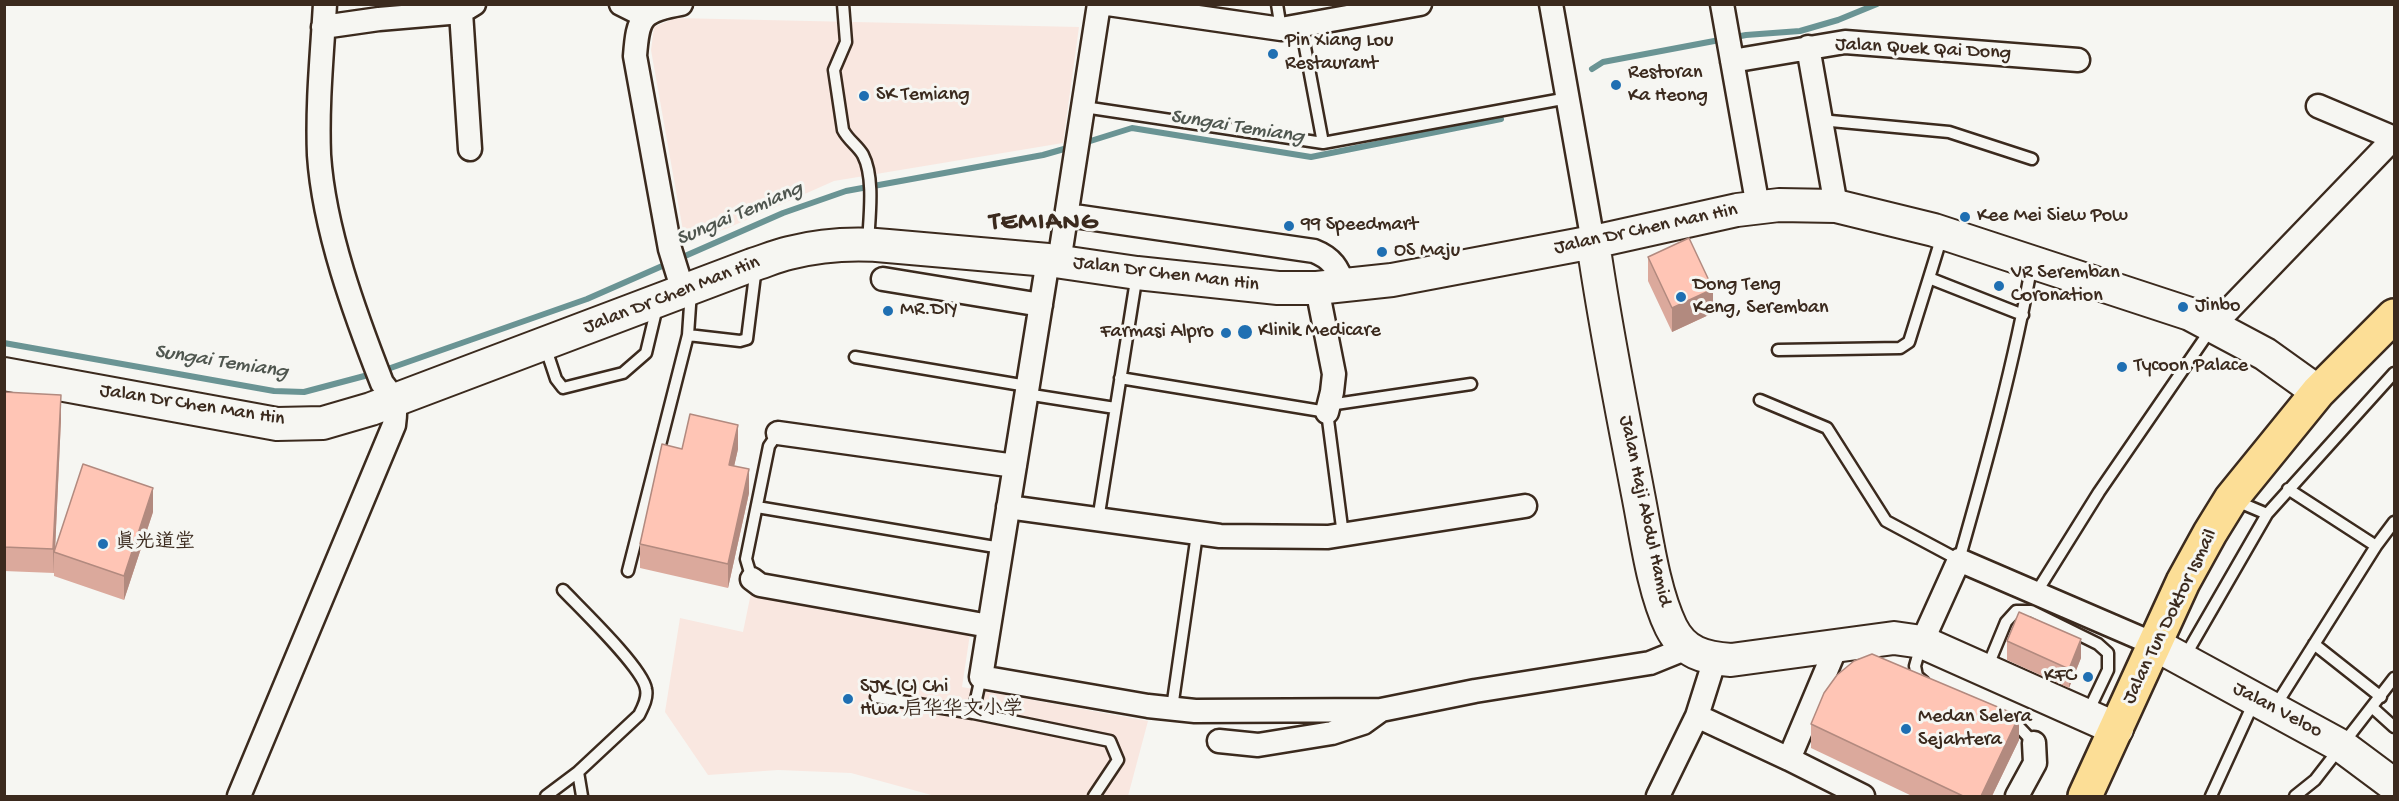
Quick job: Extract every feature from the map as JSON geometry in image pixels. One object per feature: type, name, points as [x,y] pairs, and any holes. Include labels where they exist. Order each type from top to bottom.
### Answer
[{"type":"highway","name":"Jalan Tun Doktor Ismail","points":[[2085,796],[2183,582],[2231,499],[2318,392],[2394,316]]},
{"type":"street","points":[[621,4],[645,16]]},
{"type":"street","points":[[678,289],[635,56],[637,30],[645,16],[656,9],[681,4]]},
{"type":"street","points":[[1099,4],[1067,215],[1041,305],[981,676],[1148,706],[1195,711],[1381,710],[1475,691],[1701,653],[1731,660],[1894,638],[1922,642],[2117,729]]},
{"type":"street","points":[[1108,4],[1201,11],[1291,28],[1367,9],[1420,4]]},
{"type":"street","points":[[1551,4],[1593,242]]},
{"type":"street","points":[[239,796],[394,425],[397,405],[388,392],[372,357],[333,238],[319,157],[318,83],[324,16],[379,19],[467,8],[470,149]]},
{"type":"street","points":[[1724,14],[1758,207]]},
{"type":"street","name":"Jalan Quek Qai Dong","points":[[1731,56],[1845,42],[2078,60]]},
{"type":"street","points":[[1808,47],[1836,206]]},
{"type":"street","points":[[2213,326],[2394,138],[2318,106]]},
{"type":"street","name":"Jalan Dr Chen Man Hin","points":[[4,374],[277,424],[323,423],[388,392],[545,344],[678,289],[788,253],[821,247],[868,244],[1054,261],[1137,273],[1278,288],[1331,287],[1392,280],[1779,204],[1836,206],[1943,233],[2190,314],[2265,354],[2318,392]]},
{"type":"street","points":[[1067,215],[1314,251],[1326,255],[1335,263],[1331,287],[1334,374],[1328,408]]},
{"type":"street","points":[[1602,306],[1609,269],[1614,256],[1647,230]]},
{"type":"street","name":"Jalan Haji Abdul Hamid","points":[[1593,242],[1602,306],[1652,564],[1671,628],[1701,653]]},
{"type":"street","points":[[1532,254],[1574,270],[1602,306]]},
{"type":"street","points":[[883,279],[1041,305]]},
{"type":"street","points":[[778,433],[1015,465]]},
{"type":"street","points":[[1008,507],[1197,534],[1328,537],[1525,506]]},
{"type":"street","points":[[1922,642],[1959,560],[2154,644]]},
{"type":"street","points":[[752,579],[760,585],[989,626]]},
{"type":"street","name":"Jalan Veloo","points":[[2154,644],[2343,747],[2394,785]]},
{"type":"street","points":[[1789,759],[1837,645]]},
{"type":"street","points":[[1658,796],[1697,716],[1701,653]]},
{"type":"street","points":[[1219,741],[1258,745],[1321,735],[1363,723],[1381,710]]},
{"type":"street","points":[[1697,716],[1863,796]]},
{"type":"street","points":[[2017,796],[2035,763],[2034,743]]},
{"type":"lane","points":[[843,4],[846,42],[834,70],[840,111],[847,138],[865,157],[870,201],[868,244]]},
{"type":"lane","points":[[1277,4],[1291,28],[1323,143]]},
{"type":"lane","points":[[1084,107],[1323,143],[1568,98]]},
{"type":"lane","points":[[1820,120],[1949,132],[2032,159]]},
{"type":"lane","points":[[1778,350],[1900,348],[1909,342],[1943,233]]},
{"type":"lane","points":[[688,335],[741,341],[747,339],[757,263]]},
{"type":"lane","points":[[1760,400],[1827,428],[1886,521],[1959,560],[1994,436],[2023,315],[2032,263]]},
{"type":"lane","points":[[1098,520],[1137,273]]},
{"type":"lane","points":[[1929,278],[2023,315]]},
{"type":"lane","points":[[628,570],[688,335],[678,289]]},
{"type":"lane","points":[[545,344],[556,379],[563,388],[623,373],[646,353],[678,289]]},
{"type":"lane","points":[[2036,593],[2099,492],[2213,326]]},
{"type":"lane","points":[[855,357],[1116,408]]},
{"type":"lane","points":[[2183,660],[2267,513],[2394,373]]},
{"type":"lane","points":[[1120,378],[1328,408],[1471,384]]},
{"type":"lane","points":[[1328,408],[1343,535]]},
{"type":"lane","points":[[752,579],[746,559],[769,446],[778,433]]},
{"type":"lane","points":[[2288,489],[2376,546]]},
{"type":"lane","points":[[2231,499],[2267,513]]},
{"type":"lane","points":[[757,507],[1001,548]]},
{"type":"lane","points":[[2211,796],[2265,704],[2314,645],[2376,546],[2394,522]]},
{"type":"lane","points":[[1172,708],[1197,534]]},
{"type":"lane","points":[[546,796],[578,772],[639,715],[645,704],[646,688],[638,671],[563,590]]},
{"type":"lane","points":[[1986,670],[2006,622],[2016,612],[2031,611],[2098,644],[2108,653],[2108,670],[2087,715]]},
{"type":"lane","points":[[1922,642],[1915,666],[1917,676],[1937,688]]},
{"type":"lane","points":[[2314,645],[2381,697]]},
{"type":"lane","points":[[973,714],[981,676]]},
{"type":"lane","points":[[2295,796],[2315,780],[2343,747],[2394,678]]},
{"type":"lane","points":[[876,697],[1110,741],[1118,760],[1094,796]]},
{"type":"lane","points":[[2373,708],[2394,727]]},
{"type":"lane","points":[[1997,717],[2018,726],[2034,743]]},
{"type":"lane","points":[[578,772],[582,796]]},
{"type":"shaded area","name":"SK Temiang","points":[[675,18],[1079,27],[1063,143],[834,181],[728,228],[685,242],[651,50],[654,27]]},
{"type":"shaded area","name":"SJK (C) Chi Hwa 启华华文小学","points":[[751,593],[970,634],[962,687],[1148,721],[1128,796],[935,796],[851,773],[778,770],[708,775],[665,712],[680,618],[743,632]]},
{"type":"building","points":[[1689,238],[1713,289],[1672,308],[1648,257]]},
{"type":"building","points":[[4,392],[61,395],[53,549],[4,547]]},
{"type":"building","points":[[690,414],[738,425],[729,465],[749,469],[728,564],[640,544],[662,444],[682,449]]},
{"type":"building","name":"真光道堂","points":[[83,464],[153,488],[124,576],[54,552]]},
{"type":"building","points":[[2019,612],[2081,639],[2069,669],[2007,641]]},
{"type":"building","name":"Medan Selera Sejahtera","points":[[1872,654],[2019,716],[1981,796],[1963,796],[1811,724],[1824,693],[1837,675],[1854,661]]},
{"type":"waterway","name":"Sungai Temiang","points":[[1592,69],[1603,62],[1746,35],[1800,31],[1838,20],[1877,4]]},
{"type":"waterway","name":"Sungai Temiang","points":[[1084,143],[1132,128],[1311,157],[1501,119]]},
{"type":"waterway","name":"Sungai Temiang","points":[[382,371],[587,299],[783,213],[846,191],[1043,155],[1071,147]]},
{"type":"waterway","name":"Sungai Temiang","points":[[4,343],[274,391],[304,392],[372,374]]},
{"type":"place","name":"Pin Xiang Lou Restaurant","points":[[1273,54]]},
{"type":"place","name":"Restoran Ka Heong","points":[[1616,85]]},
{"type":"place","name":"SK Temiang","points":[[864,96]]},
{"type":"place","name":"Kee Mei Siew Pow","points":[[1965,217]]},
{"type":"place","name":"99 Speedmart","points":[[1289,226]]},
{"type":"place","name":"OS Maju","points":[[1382,252]]},
{"type":"place","name":"VR Seremban Coronation","points":[[1999,286]]},
{"type":"place","name":"Dong Teng Keng, Seremban","points":[[1681,297]]},
{"type":"place","name":"Jinbo","points":[[2183,307]]},
{"type":"place","name":"MR.DIY","points":[[888,311]]},
{"type":"place","name":"Klinik Medicare","points":[[1245,332]]},
{"type":"place","name":"Farmasi Alpro","points":[[1226,333]]},
{"type":"place","name":"Tycoon Palace","points":[[2122,367]]},
{"type":"place","name":"真光道堂","points":[[103,544]]},
{"type":"place","name":"KFC","points":[[2088,677]]},
{"type":"place","name":"SJK (C) Chi Hwa 启华华文小学","points":[[848,699]]},
{"type":"place","name":"Medan Selera Sejahtera","points":[[1906,729]]},
{"type":"district","name":"TEMIANG","points":[[1044,224]]}]
